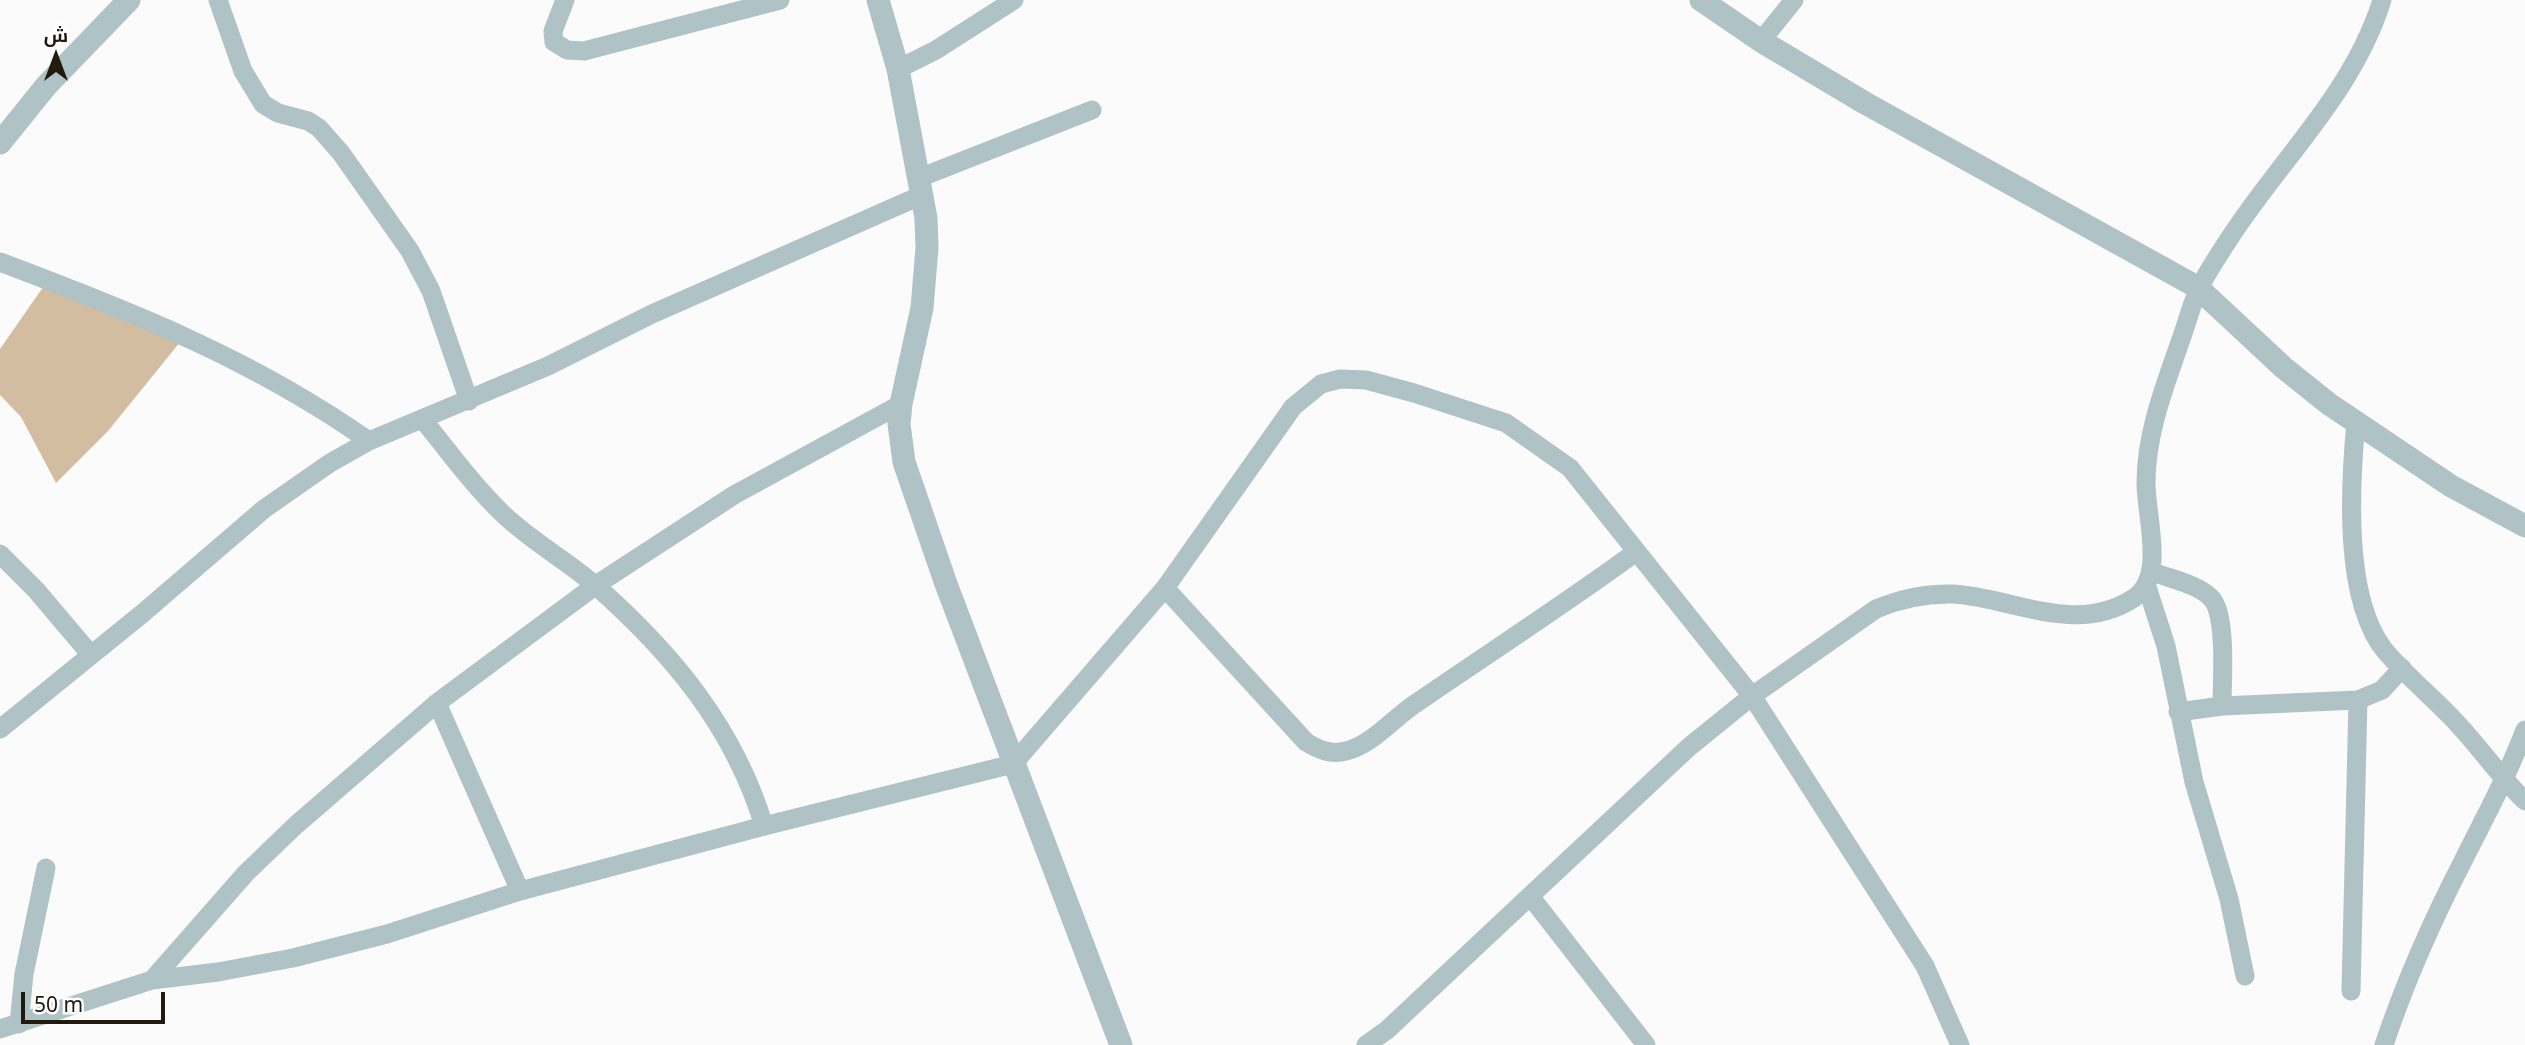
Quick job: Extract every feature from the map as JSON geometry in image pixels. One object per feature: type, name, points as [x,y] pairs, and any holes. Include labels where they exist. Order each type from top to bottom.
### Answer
[{"type":"street","points":[[0,143],[71,58],[129,0]]},
{"type":"street","points":[[218,0],[243,71],[263,104],[278,113],[308,121],[319,128],[341,153],[410,251],[431,291],[469,401]]},
{"type":"street","points":[[565,0],[553,31],[554,42],[567,50],[584,51],[780,0]]},
{"type":"street","points":[[878,0],[898,69],[921,186],[927,248],[924,295],[901,404],[899,424],[904,462],[1013,764],[1121,1045]]},
{"type":"street","points":[[898,69],[936,50],[1014,0]]},
{"type":"street","points":[[1701,0],[1760,41],[1945,149],[2197,287],[2284,368],[2356,422],[2451,486],[2525,526]]},
{"type":"street","points":[[1760,41],[1794,0]]},
{"type":"street","points":[[2245,976],[2229,899],[2194,782],[2150,580],[2146,483],[2150,441],[2157,407],[2173,369],[2197,287],[2253,202],[2324,112],[2350,72],[2382,0]]},
{"type":"street","points":[[0,729],[264,509],[330,463],[369,441],[424,421],[548,366],[921,186],[1092,110]]},
{"type":"street","points":[[0,262],[122,309],[223,354],[294,390],[369,441]]},
{"type":"street","points":[[10,1027],[152,980],[218,972],[293,958],[387,934],[520,891],[1013,764],[1165,588],[1293,407],[1321,384],[1340,379],[1366,380],[1414,393],[1506,424],[1570,468],[1752,696],[1919,957],[1960,1045]]},
{"type":"street","points":[[152,980],[246,873],[296,825],[437,704],[596,585],[734,495],[901,404]]},
{"type":"street","points":[[424,421],[472,481],[505,516],[596,585],[668,657],[715,717],[751,781],[764,826]]},
{"type":"street","points":[[2356,422],[2351,481],[2353,543],[2364,608],[2385,651],[2460,727],[2525,801]]},
{"type":"street","points":[[1165,588],[1307,742],[1332,753],[1348,751],[1365,743],[1409,708],[1547,617],[1636,552]]},
{"type":"street","points":[[0,554],[36,590],[91,655]]},
{"type":"street","points":[[1366,1045],[1387,1030],[1689,747],[1752,696],[1876,609],[1899,599],[1927,594],[1956,594],[2046,614],[2070,615],[2121,606],[2150,580]]},
{"type":"street","points":[[2150,580],[2203,592],[2217,606],[2221,630],[2222,706]]},
{"type":"street","points":[[2178,712],[2222,706],[2358,700],[2382,690],[2402,668]]},
{"type":"street","points":[[2351,991],[2358,700]]},
{"type":"street","points":[[437,704],[520,891]]},
{"type":"street","points":[[2384,1045],[2411,970],[2462,863],[2506,782],[2525,730]]},
{"type":"street","points":[[10,1027],[46,868]]},
{"type":"street","points":[[1530,896],[1646,1045]]},
{"type":"building","points":[[48,280],[185,336],[108,431],[56,483],[21,417],[0,395],[0,349]]}]
